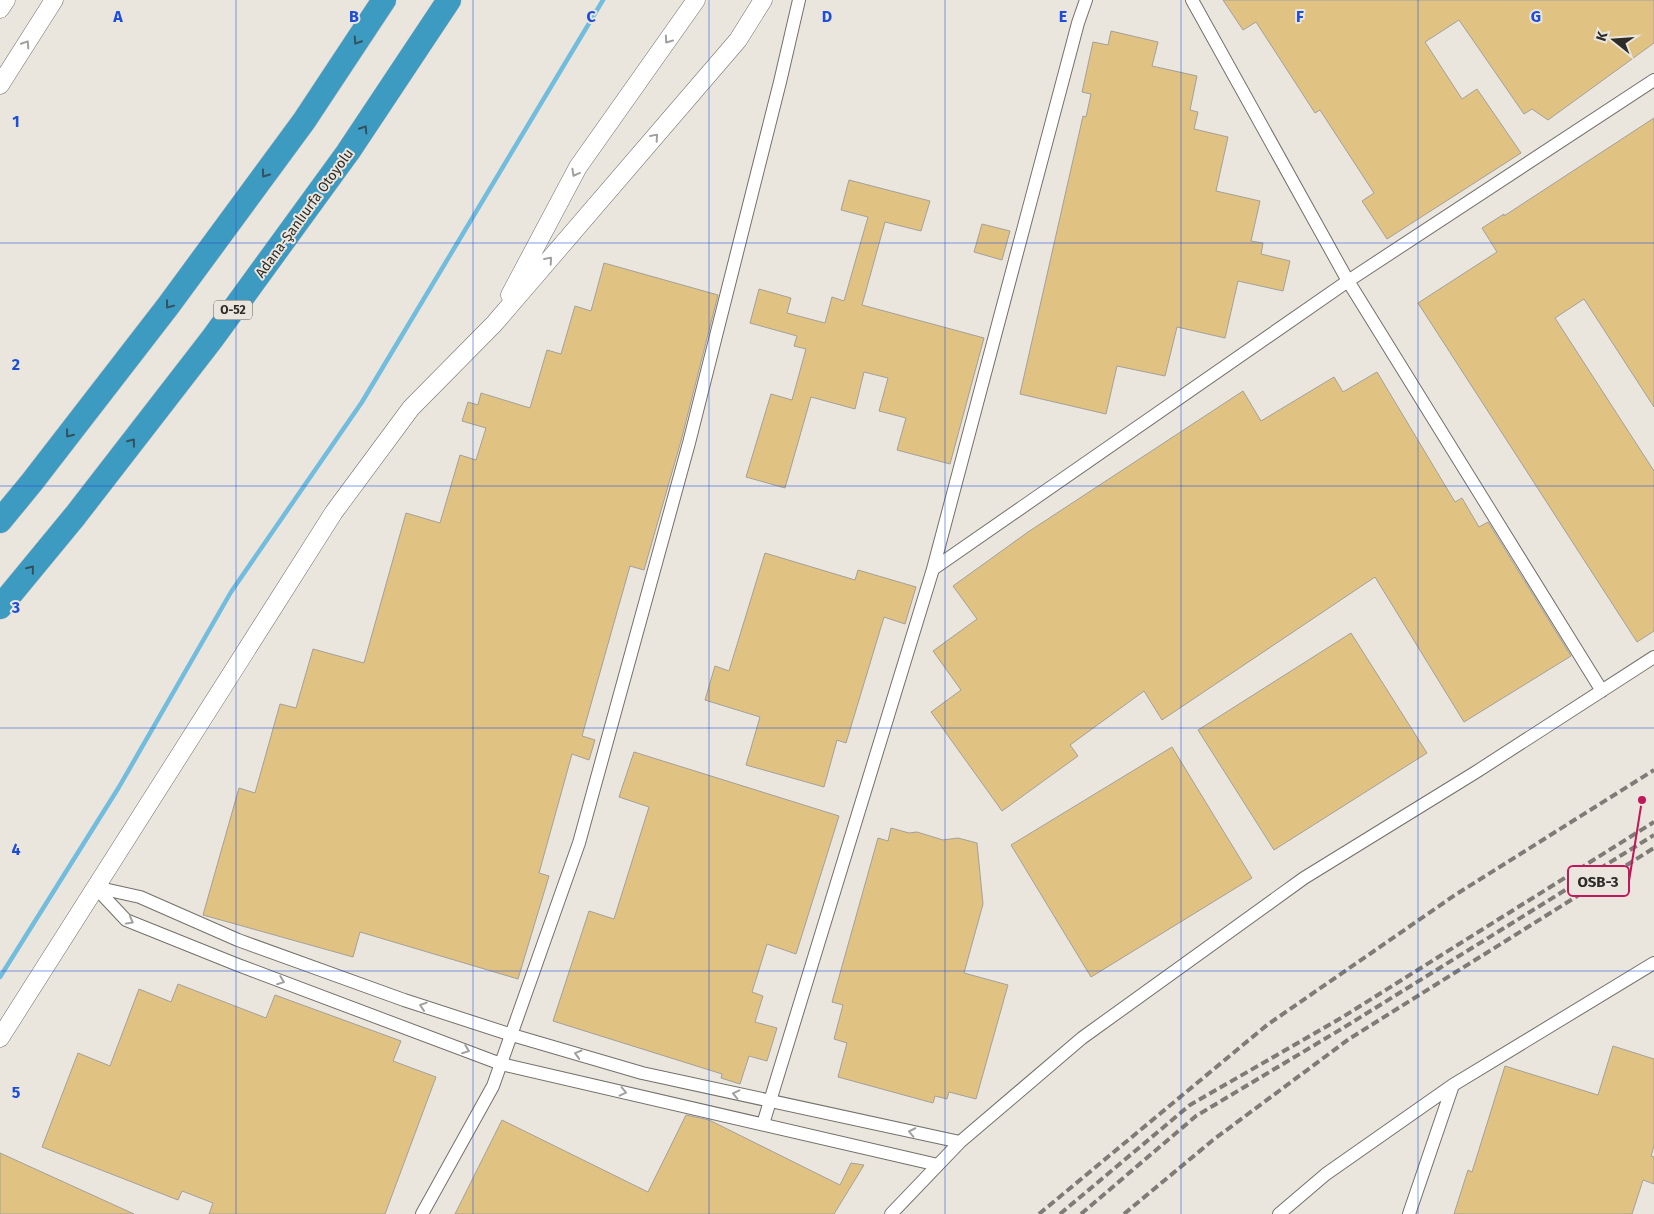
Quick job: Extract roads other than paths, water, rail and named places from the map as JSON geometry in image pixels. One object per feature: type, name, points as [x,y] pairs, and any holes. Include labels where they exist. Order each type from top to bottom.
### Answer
[{"type":"highway","points":[[0,521],[168,306],[304,121],[384,0]]},
{"type":"highway","name":"Adana-Şanlıurfa Otoyolu","points":[[0,607],[75,516],[212,339],[348,152],[449,0]]},
{"type":"main road","points":[[0,9],[6,0]]},
{"type":"main road","points":[[0,85],[54,0]]},
{"type":"main road","points":[[494,324],[578,167],[696,0]]},
{"type":"main road","points":[[0,1038],[334,512],[411,408],[494,324],[738,40],[763,0]]},
{"type":"street","points":[[422,1214],[493,1086],[579,842],[692,434],[764,148],[798,0]]},
{"type":"street","points":[[764,1124],[932,569],[1078,23],[1086,0]]},
{"type":"street","points":[[1192,0],[1348,281],[1602,691]]},
{"type":"street","points":[[932,569],[1348,281],[1654,80]]},
{"type":"street","points":[[892,1214],[960,1142],[1082,1038],[1304,878],[1476,772],[1654,657]]},
{"type":"street","points":[[95,887],[140,896],[238,940],[404,1000],[642,1073],[960,1142]]},
{"type":"street","points":[[95,887],[126,920],[238,965],[501,1064],[938,1165]]},
{"type":"street","points":[[1278,1214],[1326,1174],[1453,1085],[1654,963]]},
{"type":"street","points":[[1409,1214],[1453,1085]]},
{"type":"waterway","points":[[0,977],[119,787],[231,592],[362,402],[603,0]]},
{"type":"railway","points":[[1039,1214],[1267,1025],[1455,895],[1654,770]]},
{"type":"railway","points":[[1060,1214],[1190,1105],[1341,1018],[1654,822]]},
{"type":"railway","points":[[1081,1214],[1196,1116],[1343,1028],[1654,835]]},
{"type":"railway","points":[[1124,1214],[1213,1140],[1349,1039],[1654,848]]},
{"type":"place","name":"OSB-3","points":[[1642,800]]}]
